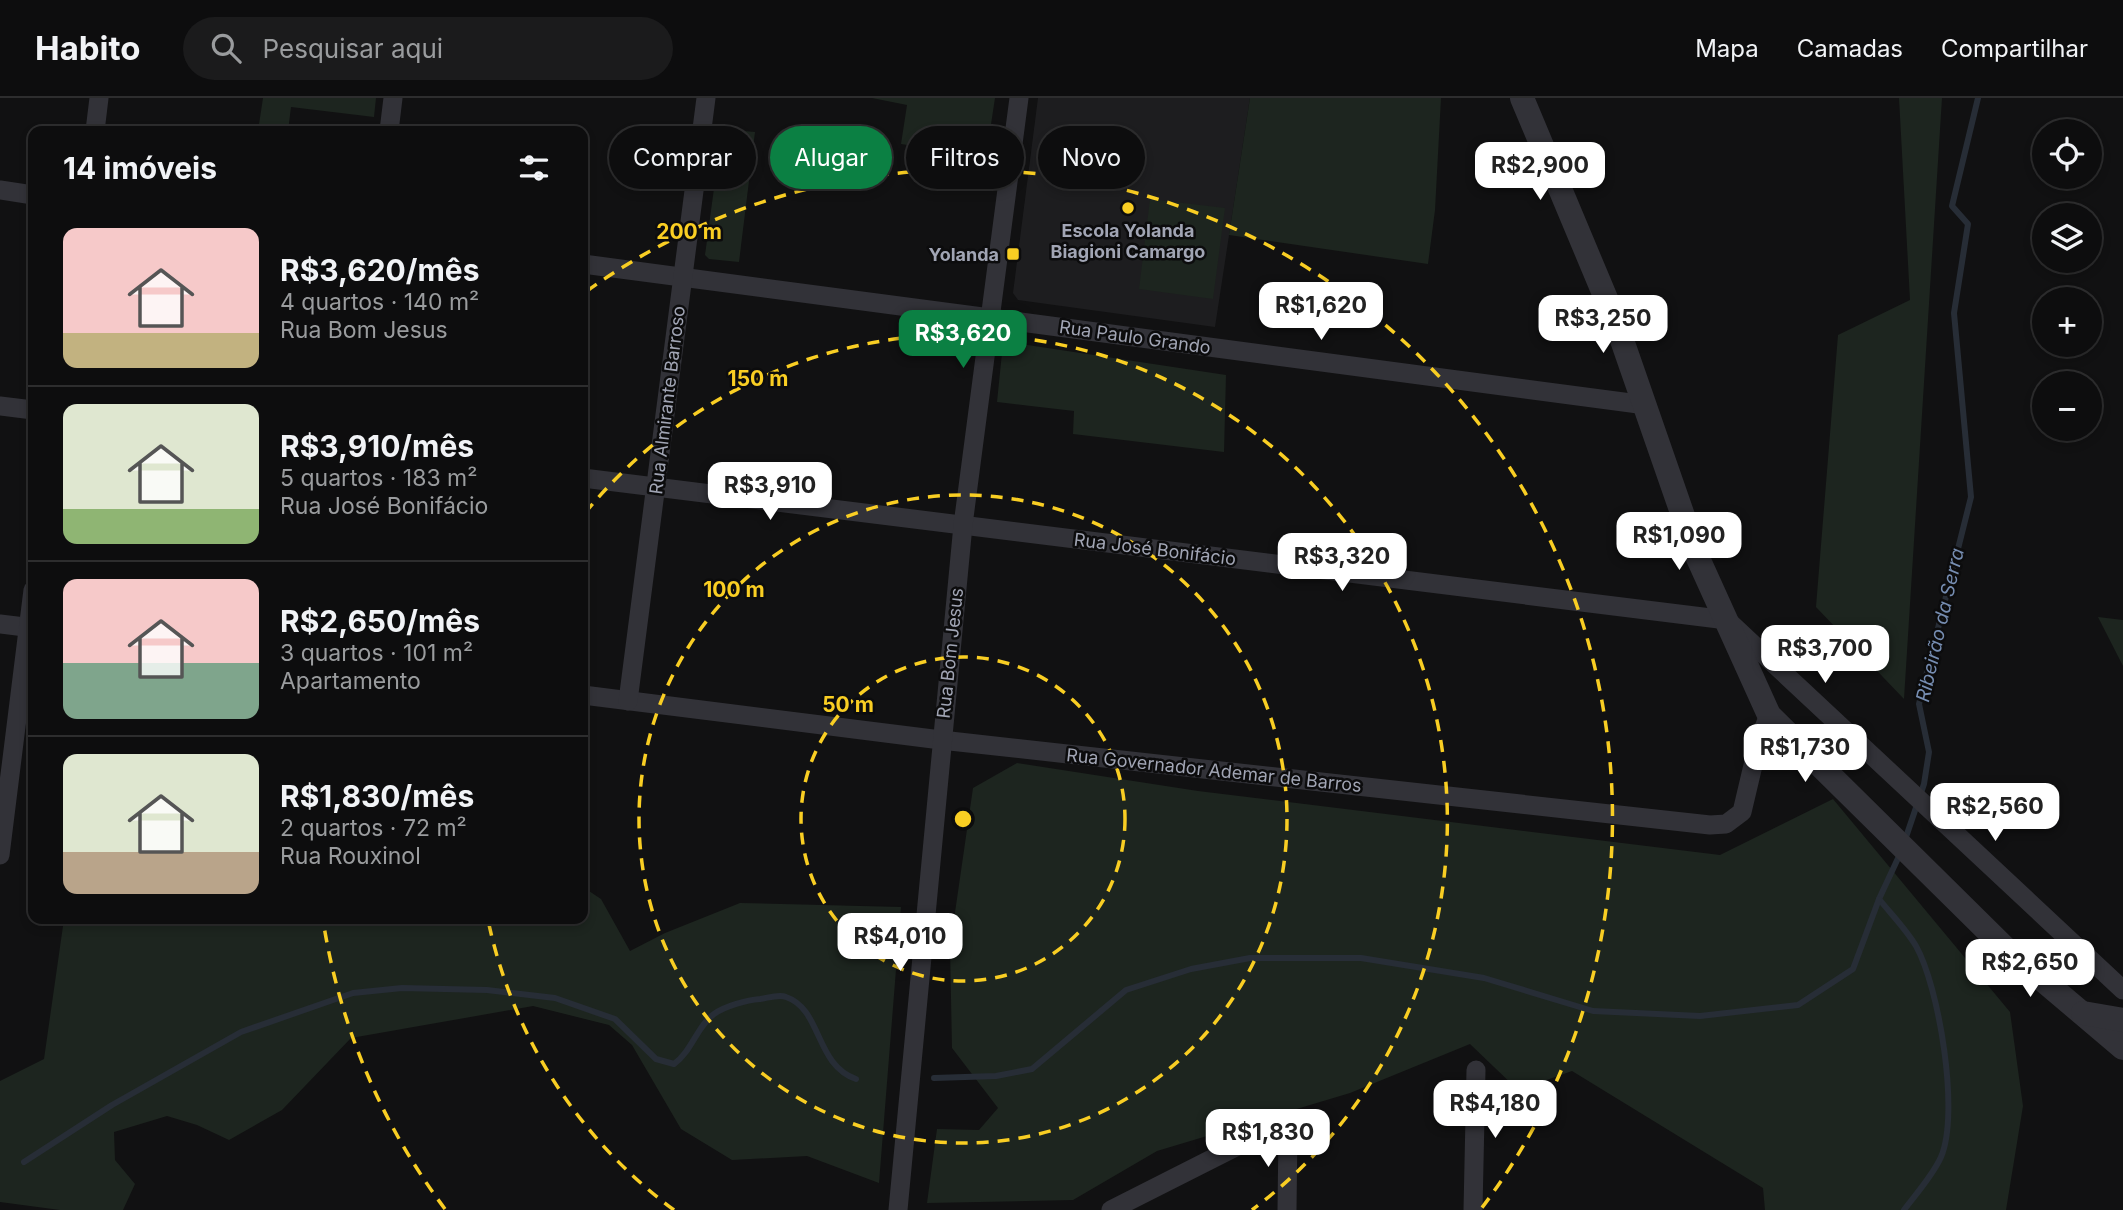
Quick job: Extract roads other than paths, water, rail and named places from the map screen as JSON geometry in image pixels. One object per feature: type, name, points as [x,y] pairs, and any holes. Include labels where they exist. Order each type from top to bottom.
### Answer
[{"type":"street","points":[[96,126],[99,98]]},
{"type":"street","points":[[390,126],[393,98]]},
{"type":"street","name":"Rua Almirante Barroso","points":[[628,701],[706,98]]},
{"type":"street","name":"Rua Bom Jesus","points":[[898,1210],[963,525],[1019,98]]},
{"type":"street","points":[[1522,98],[1615,320],[1697,556],[1769,715],[1873,821],[2006,949],[2123,1048]]},
{"type":"street","points":[[0,190],[28,194]]},
{"type":"street","name":"Rua Paulo Grando","points":[[588,265],[1646,405]]},
{"type":"street","points":[[0,405],[28,409]]},
{"type":"street","name":"Rua José Bonifácio","points":[[588,479],[1727,620]]},
{"type":"street","points":[[1727,620],[2123,990]]},
{"type":"street","points":[[0,624],[28,627]]},
{"type":"street","points":[[0,855],[28,649]]},
{"type":"street","name":"Rua Governador Ademar de Barros","points":[[588,696],[941,740],[1710,825],[1726,824],[1742,812],[1759,740],[1769,715]]},
{"type":"street","points":[[2083,1013],[2123,1020]]},
{"type":"street","points":[[1473,1210],[1476,1070]]},
{"type":"street","points":[[1111,1210],[1269,1130],[1288,1129],[1287,1210]]},
{"type":"waterway","name":"Ribeirão da Serra","points":[[1905,840],[1924,784],[1929,752],[1919,704],[1971,497],[1954,313],[1968,224],[1952,206],[1978,98]]},
{"type":"waterway","name":"Ribeirão da Serra","points":[[1900,854],[1879,899],[1912,940],[1924,965],[1939,1019],[1948,1082],[1946,1137],[1941,1157],[1904,1210]]},
{"type":"waterway","points":[[934,1078],[996,1076],[1032,1069],[1126,990],[1191,969],[1250,958],[1361,958],[1484,978],[1593,1011],[1700,1016],[1798,1005],[1853,969],[1879,899]]},
{"type":"waterway","points":[[24,1162],[112,1105],[241,1032],[353,993],[402,988],[487,990],[555,998],[615,1019],[656,1059],[674,1064],[708,1019],[719,1011],[743,1002],[783,996],[798,1003],[833,1062],[856,1079]]},
{"type":"place","name":"Escola Yolanda Biagioni Camargo","points":[[1128,208]]},
{"type":"place","name":"Yolanda","points":[[1013,254]]}]
